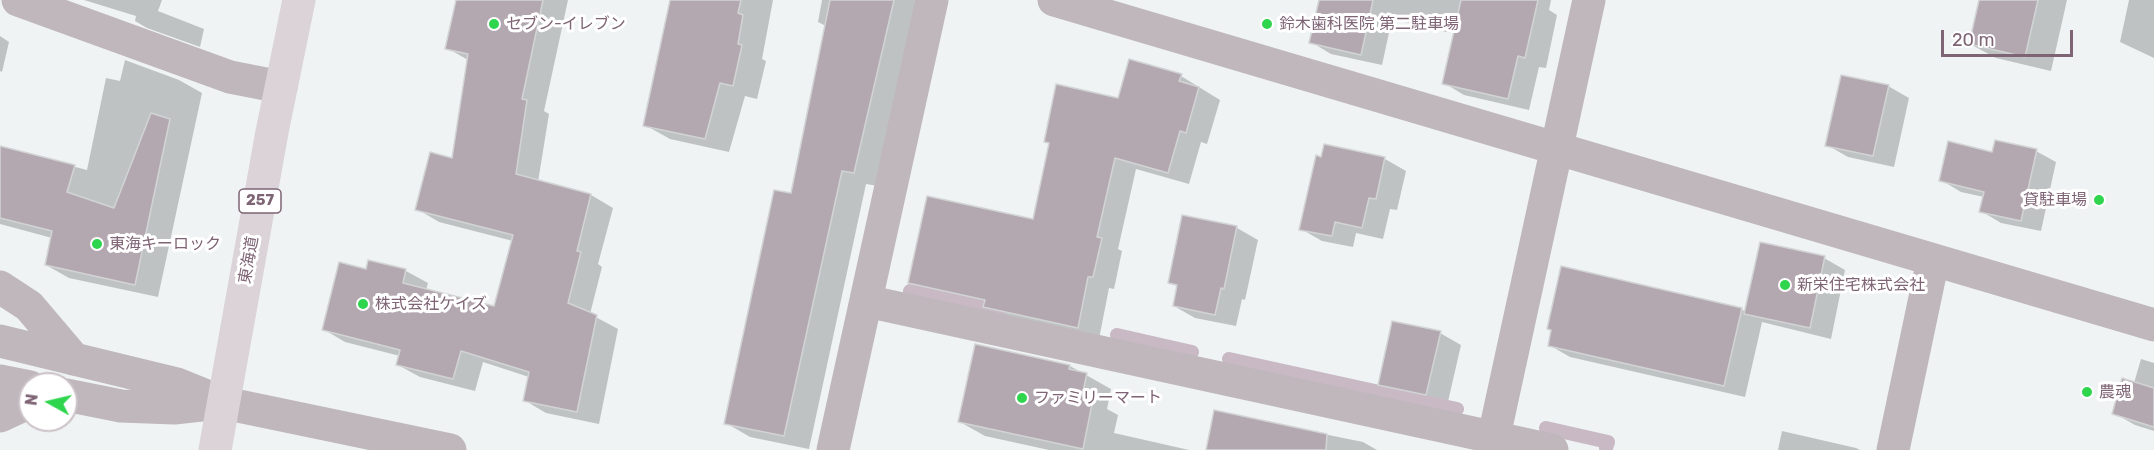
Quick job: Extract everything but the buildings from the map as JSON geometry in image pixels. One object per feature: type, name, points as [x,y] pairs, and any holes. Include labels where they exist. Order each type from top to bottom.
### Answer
[{"type":"highway","name":"東海道","points":[[215,450],[280,87],[299,0]]},
{"type":"street","points":[[18,0],[230,77],[280,87]]},
{"type":"street","points":[[833,450],[932,0]]},
{"type":"street","points":[[1054,0],[2154,325]]},
{"type":"street","points":[[1493,444],[1589,0]]},
{"type":"street","points":[[1893,450],[1933,260]]},
{"type":"street","points":[[0,287],[29,306],[74,359]]},
{"type":"street","points":[[866,301],[1493,444],[1552,450]]},
{"type":"street","points":[[0,341],[177,384],[224,402],[450,450]]},
{"type":"street","points":[[0,381],[18,385]]},
{"type":"street","points":[[78,397],[121,406],[174,408],[224,402]]},
{"type":"street","points":[[0,416],[18,408]]},
{"type":"waterway","points":[[910,291],[999,310]]},
{"type":"waterway","points":[[1117,335],[1192,352]]},
{"type":"waterway","points":[[1229,359],[1457,409]]},
{"type":"waterway","points":[[1546,428],[1608,442],[1606,448]]},
{"type":"place","name":"セブン-イレブン","points":[[494,24]]},
{"type":"place","name":"鈴木歯科医院 第二駐車場","points":[[1267,24]]},
{"type":"place","name":"貸駐車場","points":[[2099,200]]},
{"type":"place","name":"東海キーロック","points":[[97,244]]},
{"type":"place","name":"新栄住宅株式会社","points":[[1785,285]]},
{"type":"place","name":"株式会社ケイズ","points":[[363,304]]},
{"type":"place","name":"農魂","points":[[2087,392]]},
{"type":"place","name":"ファミリーマート","points":[[1022,398]]}]
